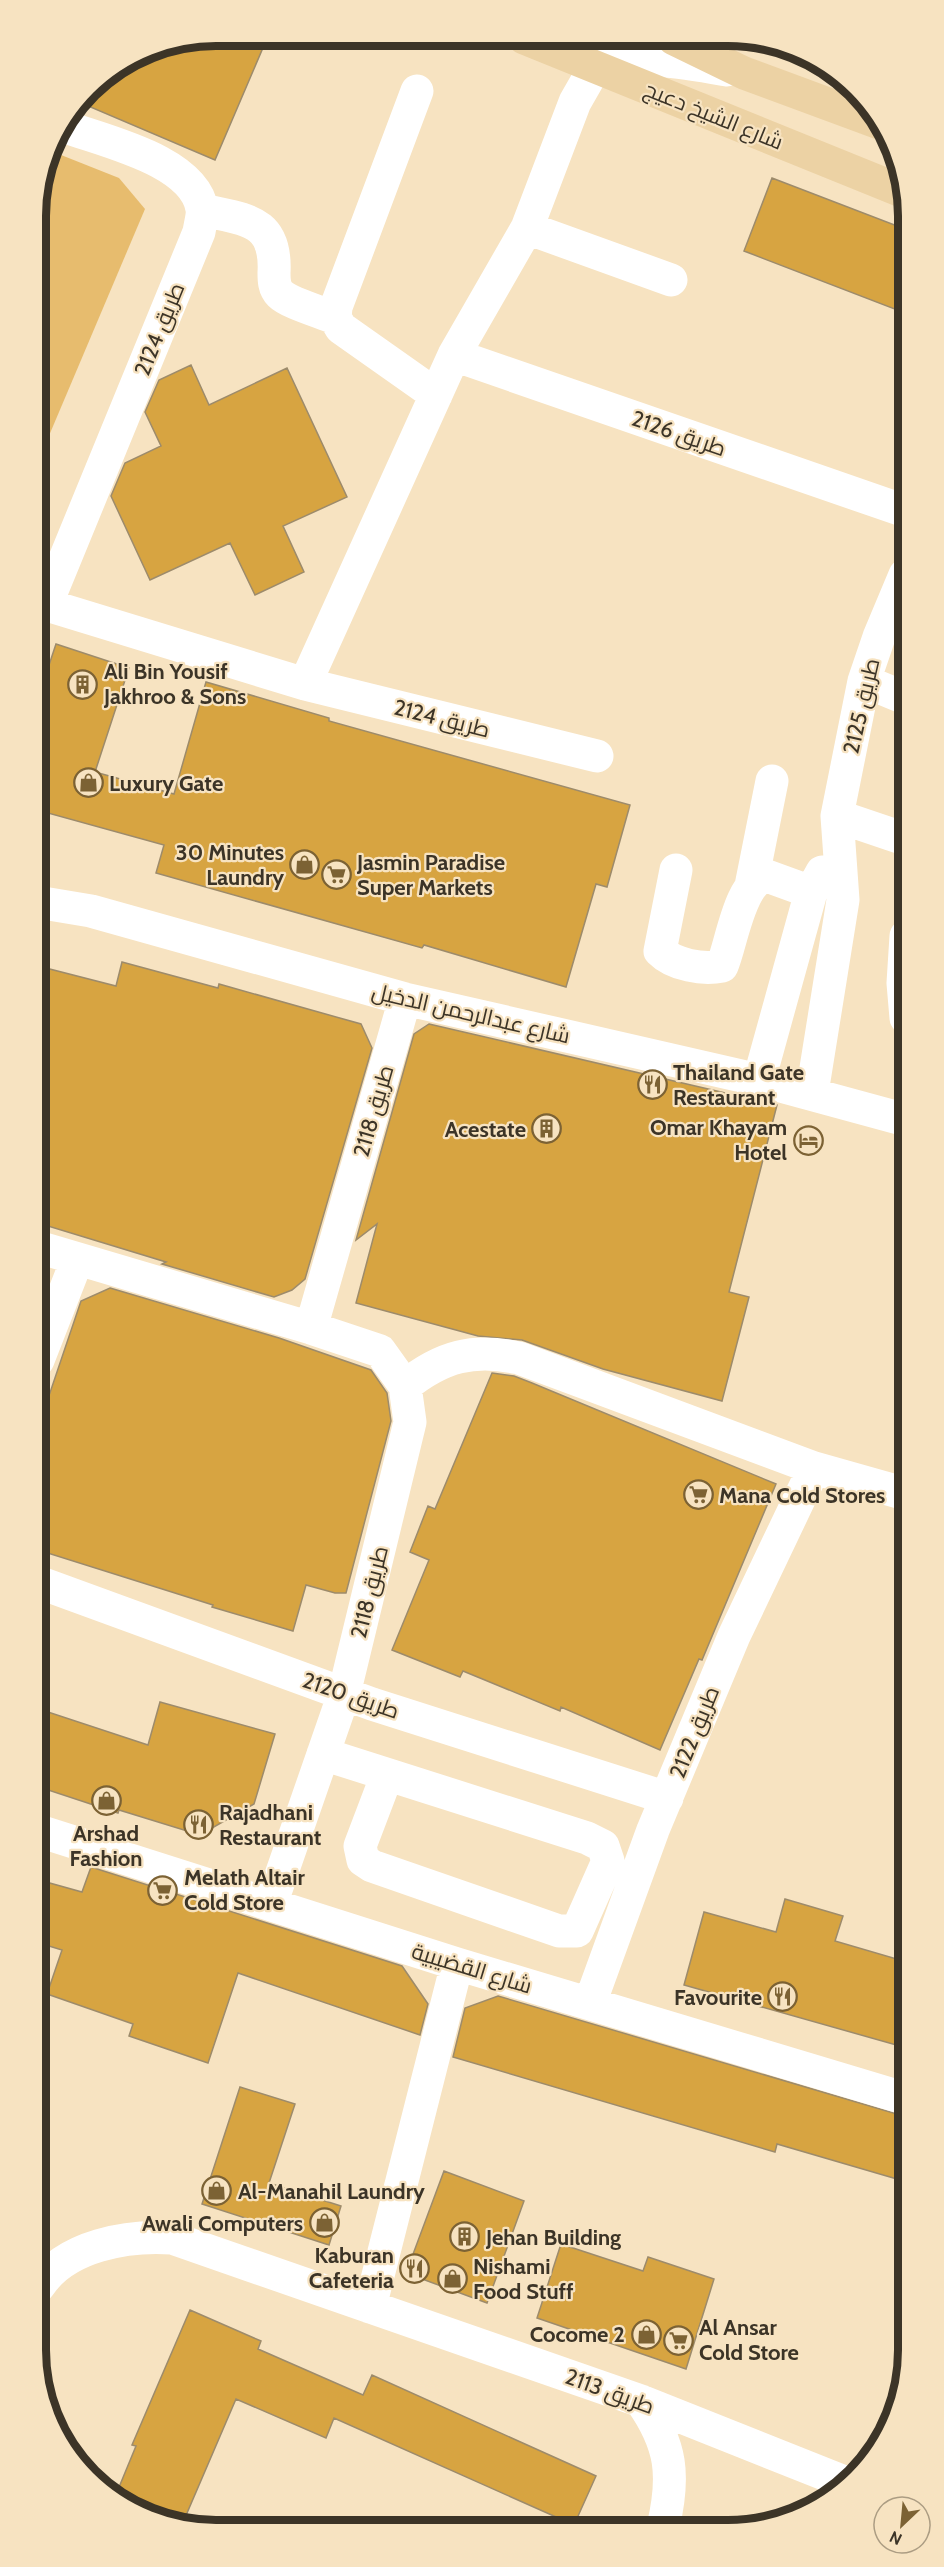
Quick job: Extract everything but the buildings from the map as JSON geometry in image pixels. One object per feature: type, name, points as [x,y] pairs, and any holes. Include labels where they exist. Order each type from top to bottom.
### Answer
[{"type":"main road","name":"شارع الشيخ دعيج","points":[[546,47],[895,188]]},
{"type":"main road","points":[[690,47],[744,73],[866,118]]},
{"type":"street","points":[[305,684],[454,355],[527,228],[576,102],[595,67],[642,59],[675,60],[744,73]]},
{"type":"street","points":[[334,318],[336,307],[417,91]]},
{"type":"street","points":[[71,129],[159,162],[179,172],[194,189],[203,210],[252,222],[265,230],[272,241],[275,261],[274,284],[280,294],[334,318],[341,328],[436,395]]},
{"type":"street","name":"طريق 2124","points":[[47,591],[199,232],[203,210]]},
{"type":"street","points":[[527,228],[671,280]]},
{"type":"street","name":"طريق 2126","points":[[454,355],[898,509]]},
{"type":"street","name":"طريق 2125","points":[[759,1080],[811,892],[838,829],[864,681],[898,602]]},
{"type":"street","name":"طريق 2124","points":[[47,605],[305,684],[597,756]]},
{"type":"street","points":[[864,681],[898,695]]},
{"type":"street","points":[[676,870],[660,951],[681,962],[706,968],[722,966],[739,911],[751,886],[772,781]]},
{"type":"street","points":[[838,829],[898,838]]},
{"type":"street","name":"طريق 2125","points":[[812,1093],[843,900],[838,829]]},
{"type":"street","points":[[751,886],[759,878],[766,876],[811,892]]},
{"type":"street","name":"شارع عبدالرحمن الدخيل","points":[[47,904],[91,911],[405,999],[759,1080],[898,1118]]},
{"type":"street","name":"طريق 2118","points":[[312,1328],[405,999]]},
{"type":"street","name":"طريق 2118","points":[[47,1250],[312,1328],[380,1351],[405,1386],[410,1422],[344,1694],[271,1904]]},
{"type":"street","points":[[47,1337],[77,1260]]},
{"type":"street","points":[[405,1386],[421,1373],[456,1357],[495,1352],[519,1358],[814,1468],[897,1492]]},
{"type":"street","name":"طريق 2122","points":[[590,2003],[667,1798],[734,1636],[814,1468]]},
{"type":"street","name":"طريق 2120","points":[[47,1585],[344,1694],[667,1798]]},
{"type":"street","points":[[323,1754],[587,1838],[603,1846],[608,1861],[577,1931],[559,1931],[372,1866],[363,1860],[360,1846],[387,1775]]},
{"type":"street","name":"شارع القضيبية","points":[[47,1834],[457,1964],[897,2096]]},
{"type":"street","points":[[370,2307],[457,1964]]},
{"type":"street","name":"طريق 2113","points":[[47,2279],[67,2261],[98,2246],[141,2236],[172,2238],[204,2246],[370,2307],[641,2401],[838,2479]]},
{"type":"street","points":[[641,2401],[663,2436],[669,2455],[671,2475],[664,2520]]},
{"type":"shaded area","points":[[58,154],[119,178],[145,209],[47,440],[47,206],[52,173]]},
{"type":"place","name":"Ali Bin Yousif Jakhroo & Sons","points":[[83,684]]},
{"type":"place","name":"Luxury Gate","points":[[88,783]]},
{"type":"place","name":"30 Minutes Laundry","points":[[305,865]]},
{"type":"place","name":"Jasmin Paradise Super Markets","points":[[336,875]]},
{"type":"place","name":"Thailand Gate Restaurant","points":[[652,1085]]},
{"type":"place","name":"Acestate","points":[[547,1129]]},
{"type":"place","name":"Omar Khayam Hotel","points":[[808,1140]]},
{"type":"place","name":"Mana Cold Stores","points":[[698,1495]]},
{"type":"place","name":"Arshad Fashion","points":[[106,1801]]},
{"type":"place","name":"Rajadhani Restaurant","points":[[198,1825]]},
{"type":"place","name":"Melath Altair Cold Store","points":[[163,1890]]},
{"type":"place","name":"Favourite","points":[[783,1997]]},
{"type":"place","name":"Al-Manahil Laundry","points":[[217,2191]]},
{"type":"place","name":"Awali Computers","points":[[324,2223]]},
{"type":"place","name":"Jehan Building","points":[[465,2237]]},
{"type":"place","name":"Kaburan Cafeteria","points":[[415,2268]]},
{"type":"place","name":"Nishami Food Stuff","points":[[452,2279]]},
{"type":"place","name":"Cocome 2","points":[[646,2334]]},
{"type":"place","name":"Al Ansar Cold Store","points":[[678,2340]]}]
